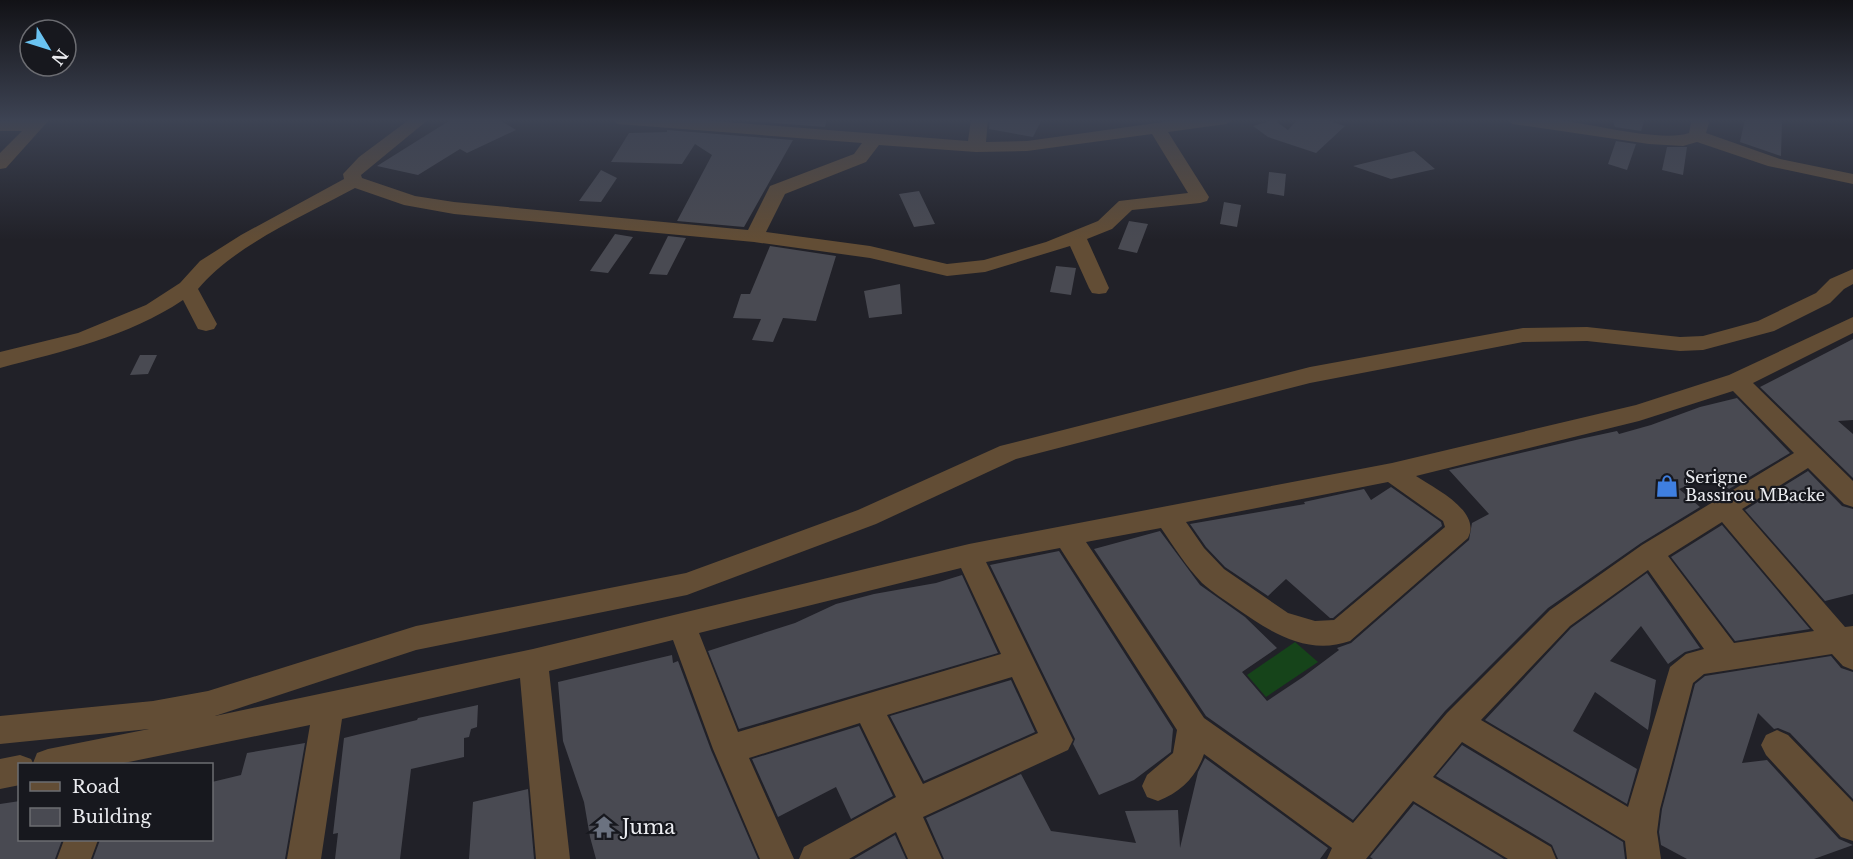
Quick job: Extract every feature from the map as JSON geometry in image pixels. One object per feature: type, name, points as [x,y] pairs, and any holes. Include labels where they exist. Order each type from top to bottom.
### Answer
[{"type":"street","points":[[368,159],[351,174],[354,181],[411,201],[454,208],[754,236],[870,252],[947,270],[985,266],[1076,238],[1105,225],[1126,205],[1200,197],[1176,159]]},
{"type":"street","points":[[754,236],[777,190],[857,159]]},
{"type":"street","points":[[1756,159],[1789,168],[1853,179]]},
{"type":"street","points":[[0,360],[85,338],[154,310],[188,288],[207,265],[248,239],[354,181]]},
{"type":"street","points":[[1076,238],[1099,288]]},
{"type":"street","points":[[0,730],[153,715],[208,705],[416,639],[687,584],[867,517],[1009,452],[1254,388],[1310,375],[1523,335],[1587,334],[1680,345],[1703,343],[1766,326],[1823,298],[1837,284],[1853,275]]},
{"type":"street","points":[[188,288],[206,324]]},
{"type":"street","points":[[65,763],[106,758],[533,662],[969,555],[1392,472],[1639,413],[1737,381],[1853,324]]},
{"type":"street","points":[[1737,381],[1831,466],[1853,497]]},
{"type":"street","points":[[1067,536],[1193,728],[1350,852],[1458,723],[1560,618],[1651,553],[1725,507],[1831,466]]},
{"type":"street","points":[[1167,516],[1195,556],[1214,577],[1278,622],[1304,631],[1340,633],[1458,531],[1458,523],[1452,514],[1392,472]]},
{"type":"street","points":[[1725,507],[1848,645]]},
{"type":"street","points":[[1651,553],[1727,657]]},
{"type":"street","points":[[816,859],[909,807],[1057,740],[969,555]]},
{"type":"street","points":[[681,624],[729,749],[777,859]]},
{"type":"street","points":[[1642,846],[1644,809],[1680,676],[1696,663],[1727,657],[1848,645]]},
{"type":"street","points":[[729,749],[1020,661]]},
{"type":"street","points":[[533,662],[553,859]]},
{"type":"street","points":[[304,859],[328,708]]},
{"type":"street","points":[[867,708],[909,807],[925,859]]},
{"type":"street","points":[[1458,723],[1642,846]]},
{"type":"street","points":[[1158,786],[1176,773],[1188,760],[1193,728]]},
{"type":"street","points":[[1777,745],[1853,825]]},
{"type":"street","points":[[0,774],[18,770]]},
{"type":"street","points":[[1408,780],[1539,859]]},
{"type":"street","points":[[75,859],[81,841]]},
{"type":"green space","points":[[1295,642],[1318,662],[1266,697],[1247,675]]},
{"type":"building","points":[[388,159],[444,159],[418,175],[377,166]]},
{"type":"building","points":[[613,159],[685,159],[682,164],[611,162]]},
{"type":"building","points":[[710,159],[782,159],[744,227],[677,221]]},
{"type":"building","points":[[1381,159],[1423,159],[1435,169],[1391,179],[1353,166]]},
{"type":"building","points":[[1610,159],[1631,159],[1627,170],[1608,164]]},
{"type":"building","points":[[1664,159],[1685,159],[1683,175],[1662,170]]},
{"type":"building","points":[[601,170],[617,178],[601,202],[579,201]]},
{"type":"building","points":[[1269,172],[1286,174],[1284,196],[1267,193]]},
{"type":"building","points":[[919,191],[935,224],[914,227],[899,194]]},
{"type":"building","points":[[1224,202],[1241,205],[1237,227],[1220,224]]},
{"type":"building","points":[[1129,221],[1148,224],[1137,253],[1118,249]]},
{"type":"building","points":[[615,234],[633,237],[608,273],[590,271]]},
{"type":"building","points":[[668,236],[686,238],[667,275],[649,274]]},
{"type":"building","points":[[770,246],[836,256],[816,321],[783,318],[773,342],[752,340],[761,319],[733,318],[741,294],[750,294]]},
{"type":"building","points":[[1056,266],[1076,268],[1071,295],[1050,292]]},
{"type":"building","points":[[900,284],[902,314],[869,318],[864,291]]},
{"type":"building","points":[[1853,339],[1853,420],[1838,421],[1853,434],[1853,478],[1760,387]]},
{"type":"building","points":[[140,355],[157,355],[148,374],[130,375]]},
{"type":"building","points":[[1737,398],[1790,453],[1729,489],[1712,475],[1679,489],[1700,507],[1641,543],[1548,608],[1445,711],[1353,820],[1206,716],[1094,549],[1160,531],[1200,585],[1245,617],[1277,648],[1242,672],[1267,701],[1339,650],[1337,648],[1351,643],[1469,540],[1472,523],[1489,514],[1449,470],[1617,431],[1619,434],[1700,407]]},
{"type":"building","points":[[1808,471],[1842,506],[1853,509],[1853,594],[1825,601],[1745,510]]},
{"type":"building","points":[[1391,487],[1441,522],[1442,526],[1333,618],[1330,618],[1286,579],[1268,596],[1225,567],[1206,547],[1190,524],[1305,504],[1304,502],[1364,489],[1371,500]]},
{"type":"building","points":[[1722,525],[1810,629],[1735,641],[1671,557]]},
{"type":"building","points":[[1059,551],[1173,729],[1171,752],[1134,780],[1099,795],[1073,744],[1075,739],[990,565]]},
{"type":"building","points":[[1647,573],[1700,648],[1685,652],[1668,664],[1641,626],[1610,661],[1656,680],[1648,730],[1595,692],[1573,731],[1637,769],[1627,804],[1485,720],[1571,628]]},
{"type":"building","points":[[962,575],[998,653],[739,729],[708,651],[795,623],[836,604],[874,594],[936,583]]},
{"type":"building","points":[[672,655],[673,663],[678,661],[711,750],[758,859],[596,859],[584,802],[563,741],[558,682]]},
{"type":"building","points":[[1831,656],[1841,668],[1853,672],[1853,799],[1790,733],[1778,728],[1774,729],[1758,713],[1742,763],[1767,760],[1839,839],[1853,845],[1814,859],[1687,859],[1661,845],[1659,832],[1662,809],[1695,684],[1705,676]]},
{"type":"building","points":[[1011,680],[1035,732],[924,781],[890,716]]},
{"type":"building","points":[[478,705],[477,727],[471,729],[469,737],[464,738],[464,757],[411,769],[400,859],[335,859],[338,833],[333,834],[344,738]]},
{"type":"building","points":[[859,726],[893,796],[851,819],[836,787],[778,817],[752,759]]},
{"type":"building","points":[[305,743],[285,859],[93,859],[100,841],[213,841],[213,782],[241,775],[247,753]]},
{"type":"building","points":[[1462,745],[1623,842],[1625,859],[1558,859],[1552,845],[1436,776]]},
{"type":"building","points":[[1205,758],[1328,848],[1320,859],[944,859],[926,818],[1021,774],[1051,831],[1136,843],[1125,811],[1178,810],[1180,848],[1198,772]]},
{"type":"building","points":[[528,789],[534,859],[469,859],[473,802]]},
{"type":"building","points":[[18,801],[18,841],[62,841],[55,859],[0,859],[0,804]]},
{"type":"building","points":[[1414,804],[1504,859],[1373,859],[1370,857]]},
{"type":"building","points":[[895,835],[906,859],[854,859]]},
{"type":"place","name":"Serigne Bassirou MBacke","points":[[1667,486]]},
{"type":"place","name":"Juma","points":[[604,827]]}]
